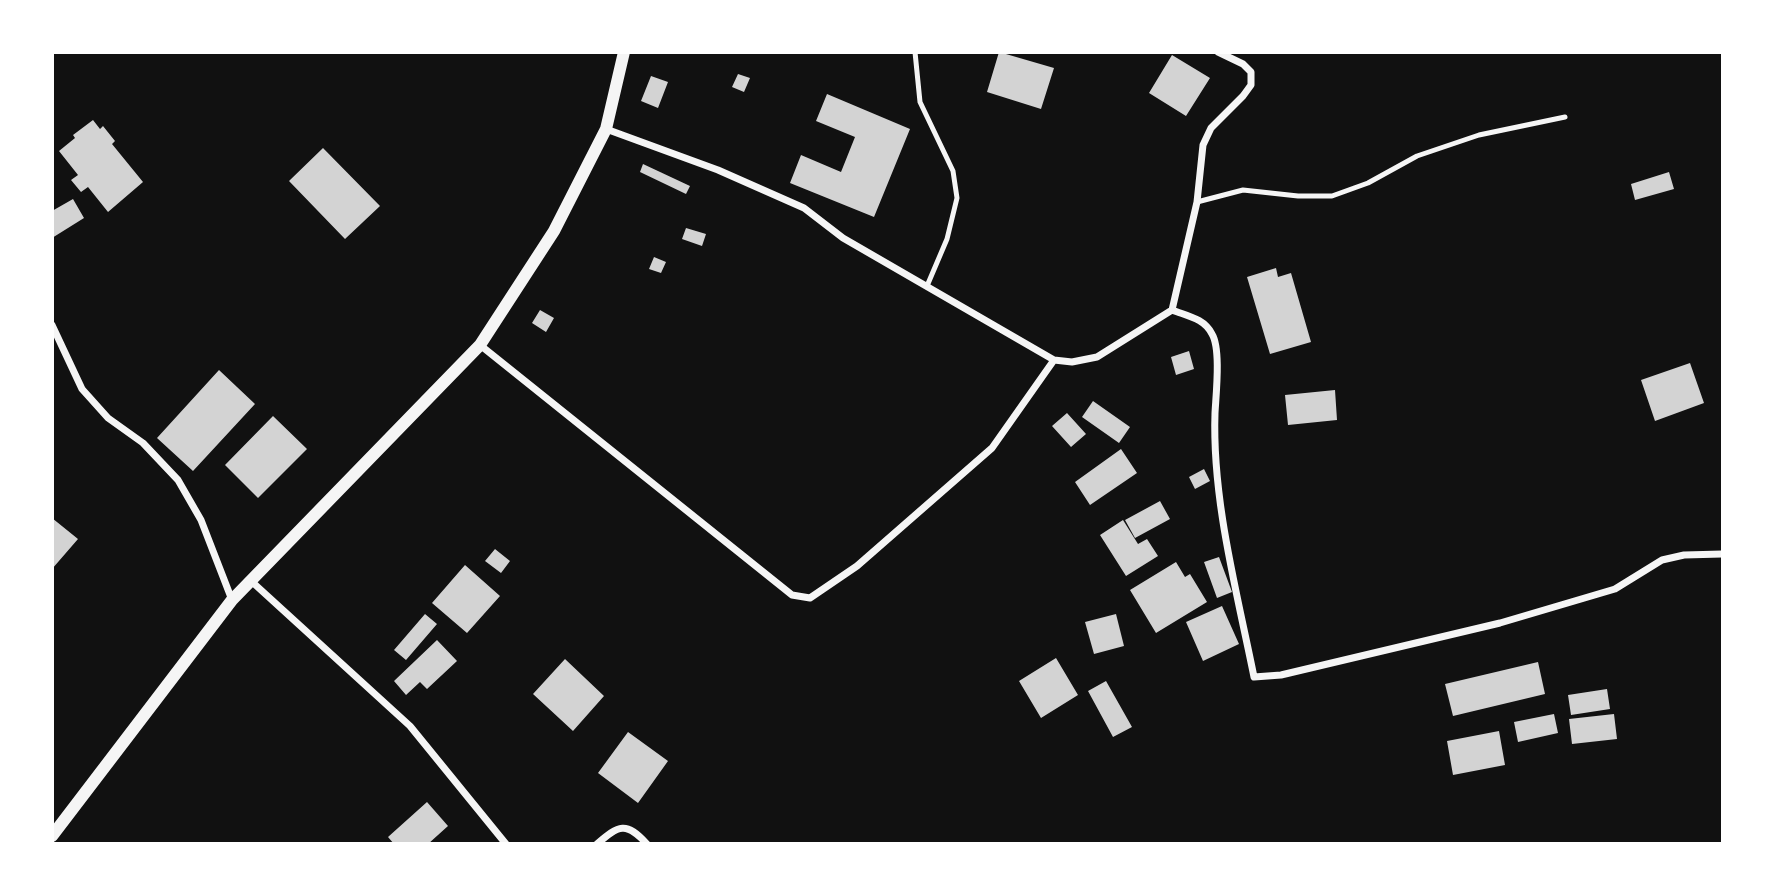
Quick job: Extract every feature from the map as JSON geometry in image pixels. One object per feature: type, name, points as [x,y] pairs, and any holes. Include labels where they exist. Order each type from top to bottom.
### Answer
[{"type":"street","points":[[52,836],[232,600],[480,345],[554,230],[606,129],[624,52]]},
{"type":"street","points":[[606,129],[718,170],[804,208],[843,238],[1054,360],[1072,362],[1097,357],[1172,310],[1197,202],[1203,145],[1211,128],[1251,85],[1251,72],[1243,64],[1218,52]]},
{"type":"street","points":[[1172,310],[1202,321],[1214,335],[1217,358],[1214,447],[1221,510],[1254,677],[1281,675],[1500,624],[1615,589],[1662,560],[1684,555],[1723,554]]},
{"type":"street","points":[[52,325],[82,389],[108,418],[143,443],[178,480],[201,520],[232,600]]},
{"type":"street","points":[[480,345],[792,595],[810,598],[857,566],[992,448],[1054,360]]},
{"type":"street","points":[[250,580],[410,726],[506,844]]},
{"type":"street","points":[[597,844],[615,829],[623,828],[636,832],[647,844]]},
{"type":"lane","points":[[915,52],[920,102],[953,171],[957,198],[947,239],[927,286]]},
{"type":"lane","points":[[1197,202],[1243,190],[1298,196],[1332,195],[1368,183],[1417,156],[1479,135],[1565,117]]},
{"type":"building","points":[[999,52],[1054,68],[1041,109],[987,92]]},
{"type":"building","points":[[1172,55],[1210,78],[1186,116],[1149,93]]},
{"type":"building","points":[[738,74],[750,78],[744,92],[732,87]]},
{"type":"building","points":[[651,76],[668,82],[658,108],[641,101]]},
{"type":"building","points":[[827,94],[910,129],[874,217],[790,183],[801,155],[841,172],[855,137],[816,121]]},
{"type":"building","points":[[93,120],[100,129],[103,126],[115,141],[112,144],[143,182],[108,212],[88,187],[81,192],[71,180],[78,175],[59,151],[75,138],[73,135]]},
{"type":"building","points":[[323,148],[380,206],[345,239],[289,181]]},
{"type":"building","points":[[643,164],[690,186],[686,194],[640,172]]},
{"type":"building","points":[[1669,172],[1674,189],[1635,200],[1631,184]]},
{"type":"building","points":[[73,199],[84,218],[52,238],[52,211]]},
{"type":"building","points":[[686,228],[706,234],[702,246],[682,239]]},
{"type":"building","points":[[654,257],[666,262],[661,273],[649,269]]},
{"type":"building","points":[[1276,268],[1278,277],[1291,273],[1311,342],[1270,354],[1247,277]]},
{"type":"building","points":[[540,310],[554,318],[546,332],[532,323]]},
{"type":"building","points":[[1189,351],[1194,369],[1176,375],[1171,357]]},
{"type":"building","points":[[1690,363],[1704,403],[1655,421],[1641,380]]},
{"type":"building","points":[[219,370],[255,404],[193,471],[157,438]]},
{"type":"building","points":[[1335,390],[1337,420],[1288,425],[1285,395]]},
{"type":"building","points":[[1093,401],[1130,427],[1119,443],[1082,417]]},
{"type":"building","points":[[1067,413],[1086,434],[1071,447],[1052,426]]},
{"type":"building","points":[[273,416],[307,449],[258,498],[225,465]]},
{"type":"building","points":[[1121,449],[1137,473],[1090,505],[1075,482]]},
{"type":"building","points":[[1204,469],[1210,481],[1195,489],[1189,477]]},
{"type":"building","points":[[1160,501],[1170,519],[1135,538],[1125,520]]},
{"type":"building","points":[[52,518],[78,539],[52,569]]},
{"type":"building","points":[[1123,520],[1138,544],[1147,539],[1158,556],[1126,576],[1100,535]]},
{"type":"building","points":[[495,549],[510,561],[501,573],[485,561]]},
{"type":"building","points":[[1219,557],[1232,592],[1217,598],[1204,562]]},
{"type":"building","points":[[1176,562],[1185,577],[1190,574],[1207,602],[1156,633],[1130,590]]},
{"type":"building","points":[[465,565],[500,596],[467,633],[432,603]]},
{"type":"building","points":[[1222,606],[1239,644],[1203,661],[1186,622]]},
{"type":"building","points":[[425,614],[437,624],[406,660],[394,650]]},
{"type":"building","points":[[1116,614],[1124,646],[1094,654],[1085,622]]},
{"type":"building","points":[[437,640],[457,661],[427,689],[420,682],[406,695],[394,681]]},
{"type":"building","points":[[1056,658],[1078,695],[1041,718],[1019,681]]},
{"type":"building","points":[[565,659],[604,696],[573,731],[533,694]]},
{"type":"building","points":[[1538,662],[1545,694],[1453,716],[1445,684]]},
{"type":"building","points":[[1106,681],[1132,727],[1113,737],[1088,691]]},
{"type":"building","points":[[1607,689],[1610,709],[1571,715],[1568,695]]},
{"type":"building","points":[[1554,714],[1558,733],[1518,742],[1514,722]]},
{"type":"building","points":[[1614,714],[1617,739],[1572,744],[1569,719]]},
{"type":"building","points":[[1499,731],[1505,765],[1453,775],[1447,741]]},
{"type":"building","points":[[628,732],[668,761],[638,803],[598,773]]},
{"type":"building","points":[[427,802],[448,826],[428,844],[394,844],[388,837]]}]
